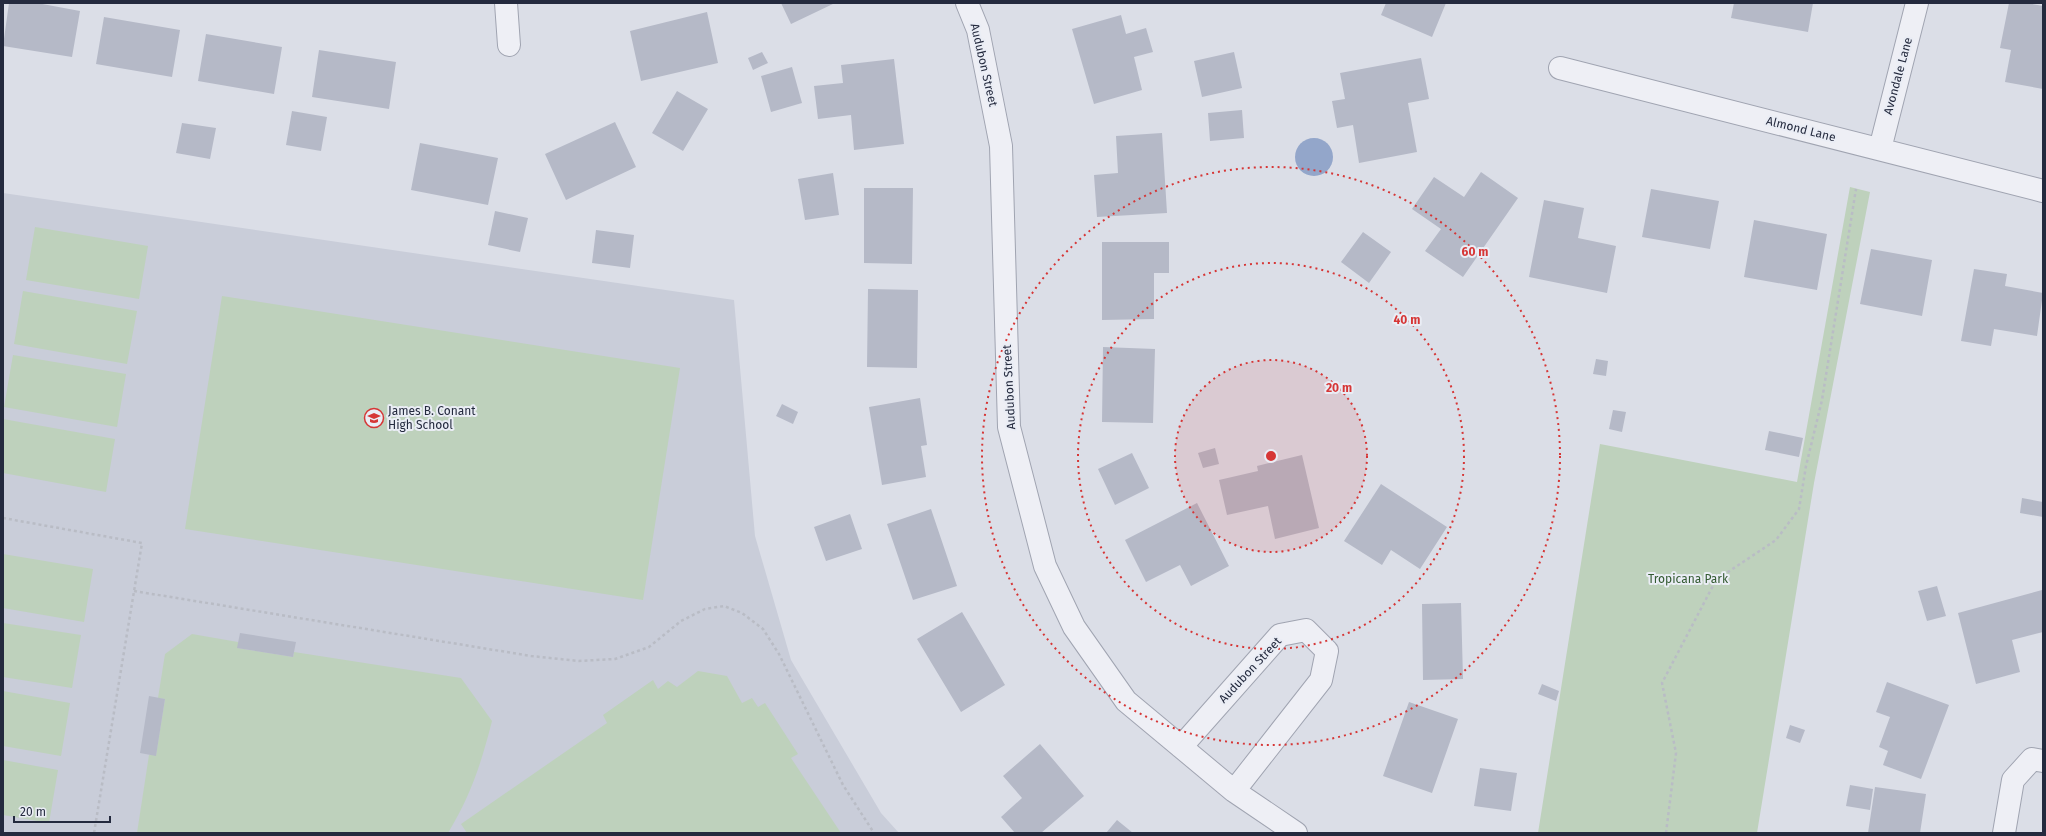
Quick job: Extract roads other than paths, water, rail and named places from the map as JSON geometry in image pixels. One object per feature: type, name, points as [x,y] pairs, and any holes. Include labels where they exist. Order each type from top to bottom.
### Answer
[{"type":"street","points":[[506,3],[509,45]]},
{"type":"street","name":"Audubon Street","points":[[967,3],[978,30],[1001,146],[1009,427],[1045,566],[1074,627],[1126,701],[1234,791],[1296,833]]},
{"type":"street","name":"Avondale Lane","points":[[1880,149],[1917,3]]},
{"type":"street","name":"Almond Lane","points":[[1560,68],[2043,191]]},
{"type":"street","name":"Audubon Street","points":[[1181,747],[1280,635],[1306,630],[1327,651],[1320,680],[1234,791]]},
{"type":"street","points":[[2004,833],[2013,780],[2032,759],[2043,761]]},
{"type":"water","points":[[1310,138],[1318,138],[1328,143],[1332,150],[1332,164],[1328,171],[1318,176],[1310,176],[1300,171],[1298,168],[1295,161],[1295,153],[1300,143],[1303,141]]},
{"type":"place","name":"James B. Conant High School","points":[[374,418]]},
{"type":"park label","name":"Tropicana Park","points":[[1688,579]]}]
